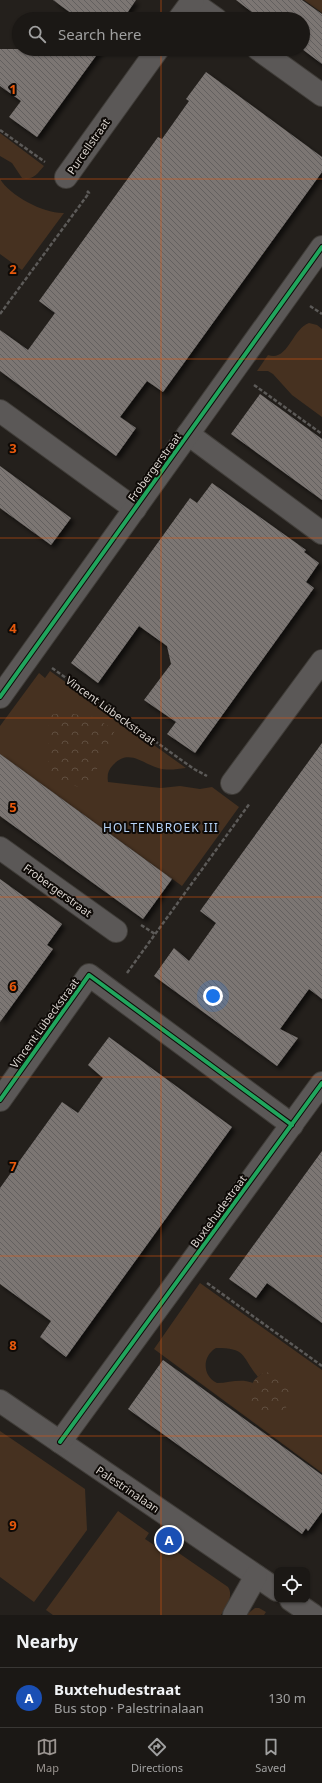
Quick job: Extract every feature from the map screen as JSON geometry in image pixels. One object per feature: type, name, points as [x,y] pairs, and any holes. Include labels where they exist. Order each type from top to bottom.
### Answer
[{"type":"street","points":[[184,12],[192,1],[207,12]]},
{"type":"street","name":"Purcellstraat","points":[[66,177],[153,56]]},
{"type":"street","points":[[268,56],[322,95]]},
{"type":"street","name":"Frobergerstraat","points":[[0,697],[322,246]]},
{"type":"street","name":"Frobergerstraat","points":[[0,411],[135,509]]},
{"type":"street","name":"Frobergerstraat","points":[[188,434],[322,533]]},
{"type":"street","points":[[232,783],[322,661]]},
{"type":"street","name":"Frobergerstraat","points":[[0,848],[116,931]]},
{"type":"street","name":"Vincent Lübeckstraat","points":[[0,1100],[89,975],[112,993]]},
{"type":"street","points":[[112,993],[292,1126]]},
{"type":"street","name":"Buxtehudestraat","points":[[60,1442],[322,1083]]},
{"type":"street","name":"Palestrinalaan","points":[[0,1401],[274,1588]]},
{"type":"street","points":[[234,1615],[256,1576]]},
{"type":"street","points":[[295,1603],[313,1615]]},
{"type":"path","points":[[0,130],[66,177]]},
{"type":"path","points":[[234,371],[322,434]]},
{"type":"path","points":[[188,1268],[322,1366]]},
{"type":"green space","points":[[304,0],[322,0],[322,13]]},
{"type":"green space","points":[[0,133],[44,166],[37,174],[30,178],[22,178],[12,163],[0,156]]},
{"type":"green space","points":[[0,179],[12,192],[29,203],[56,213],[64,213],[22,270],[0,254]]},
{"type":"green space","points":[[309,323],[317,325],[322,329],[322,417],[292,395],[273,374],[268,371],[257,371],[268,355],[275,356],[280,354],[285,350],[303,326]]},
{"type":"green space","points":[[50,671],[186,768],[172,770],[161,769],[130,757],[119,760],[113,765],[109,771],[108,782],[161,788],[180,786],[200,789],[212,787],[239,807],[182,886],[0,754],[0,726],[39,673],[45,678]]},
{"type":"green space","points":[[66,713],[93,717],[115,730],[87,790],[48,776],[49,715]]},
{"type":"green space","points":[[200,1283],[322,1370],[322,1473],[154,1349]],"holes":[[[216,1348],[226,1348],[242,1355],[258,1377],[261,1374],[250,1391],[253,1383],[239,1381],[217,1383],[212,1380],[206,1371],[206,1361],[211,1352]]]},
{"type":"green space","points":[[267,1372],[275,1372],[283,1375],[289,1381],[292,1393],[289,1405],[283,1411],[275,1414],[267,1414],[259,1411],[253,1405],[250,1397],[250,1389],[253,1381],[259,1375]]},
{"type":"green space","points":[[0,1431],[85,1489],[87,1530],[34,1602],[0,1577]]},
{"type":"green space","points":[[118,1511],[149,1533],[145,1539],[166,1553],[170,1547],[228,1587],[230,1590],[230,1598],[221,1615],[53,1615],[46,1610]]},
{"type":"green space","points":[[255,1608],[259,1608],[266,1612],[264,1615],[246,1615]]},
{"type":"building","points":[[53,0],[136,0],[128,12],[69,12]]},
{"type":"building","points":[[236,0],[302,0],[322,14],[322,64],[310,55],[310,12],[252,12]]},
{"type":"building","points":[[0,49],[12,49],[12,56],[96,56],[37,137],[9,117],[21,101],[0,86]]},
{"type":"building","points":[[206,72],[322,157],[322,172],[163,392],[147,381],[120,417],[136,428],[116,456],[0,371],[0,330],[28,350],[55,313],[39,301],[158,137],[162,139],[189,101],[186,99]]},
{"type":"building","points":[[260,394],[322,439],[322,500],[231,434]]},
{"type":"building","points":[[0,466],[71,518],[51,545],[0,508]]},
{"type":"building","points":[[212,483],[306,550],[304,552],[319,563],[306,582],[314,588],[195,753],[167,734],[176,722],[144,700],[171,664],[167,646],[139,626],[98,683],[71,663],[190,498],[197,503]]},
{"type":"building","points":[[322,743],[322,999],[309,989],[280,1029],[298,1038],[277,1066],[154,976],[174,948],[189,961],[216,923],[200,911]]},
{"type":"building","points":[[0,754],[172,879],[143,919],[0,816]]},
{"type":"building","points":[[0,879],[62,924],[47,945],[53,949],[0,1022]]},
{"type":"building","points":[[109,1037],[232,1127],[66,1357],[40,1337],[51,1321],[0,1284],[0,1188],[62,1102],[78,1113],[103,1078],[88,1065]]},
{"type":"building","points":[[322,1151],[322,1323],[267,1283],[256,1298],[229,1279]]},
{"type":"building","points":[[163,1360],[322,1475],[322,1512],[308,1531],[306,1528],[302,1534],[128,1409]]},
{"type":"cycle path","points":[[0,697],[322,247]]},
{"type":"cycle path","points":[[0,1100],[89,975],[292,1125]]},
{"type":"cycle path","points":[[60,1442],[322,1083]]},
{"type":"place","name":"Buxtehudestraat","points":[[169,1540]]},
{"type":"district","name":"HOLTENBROEK III","points":[[161,827]]}]
